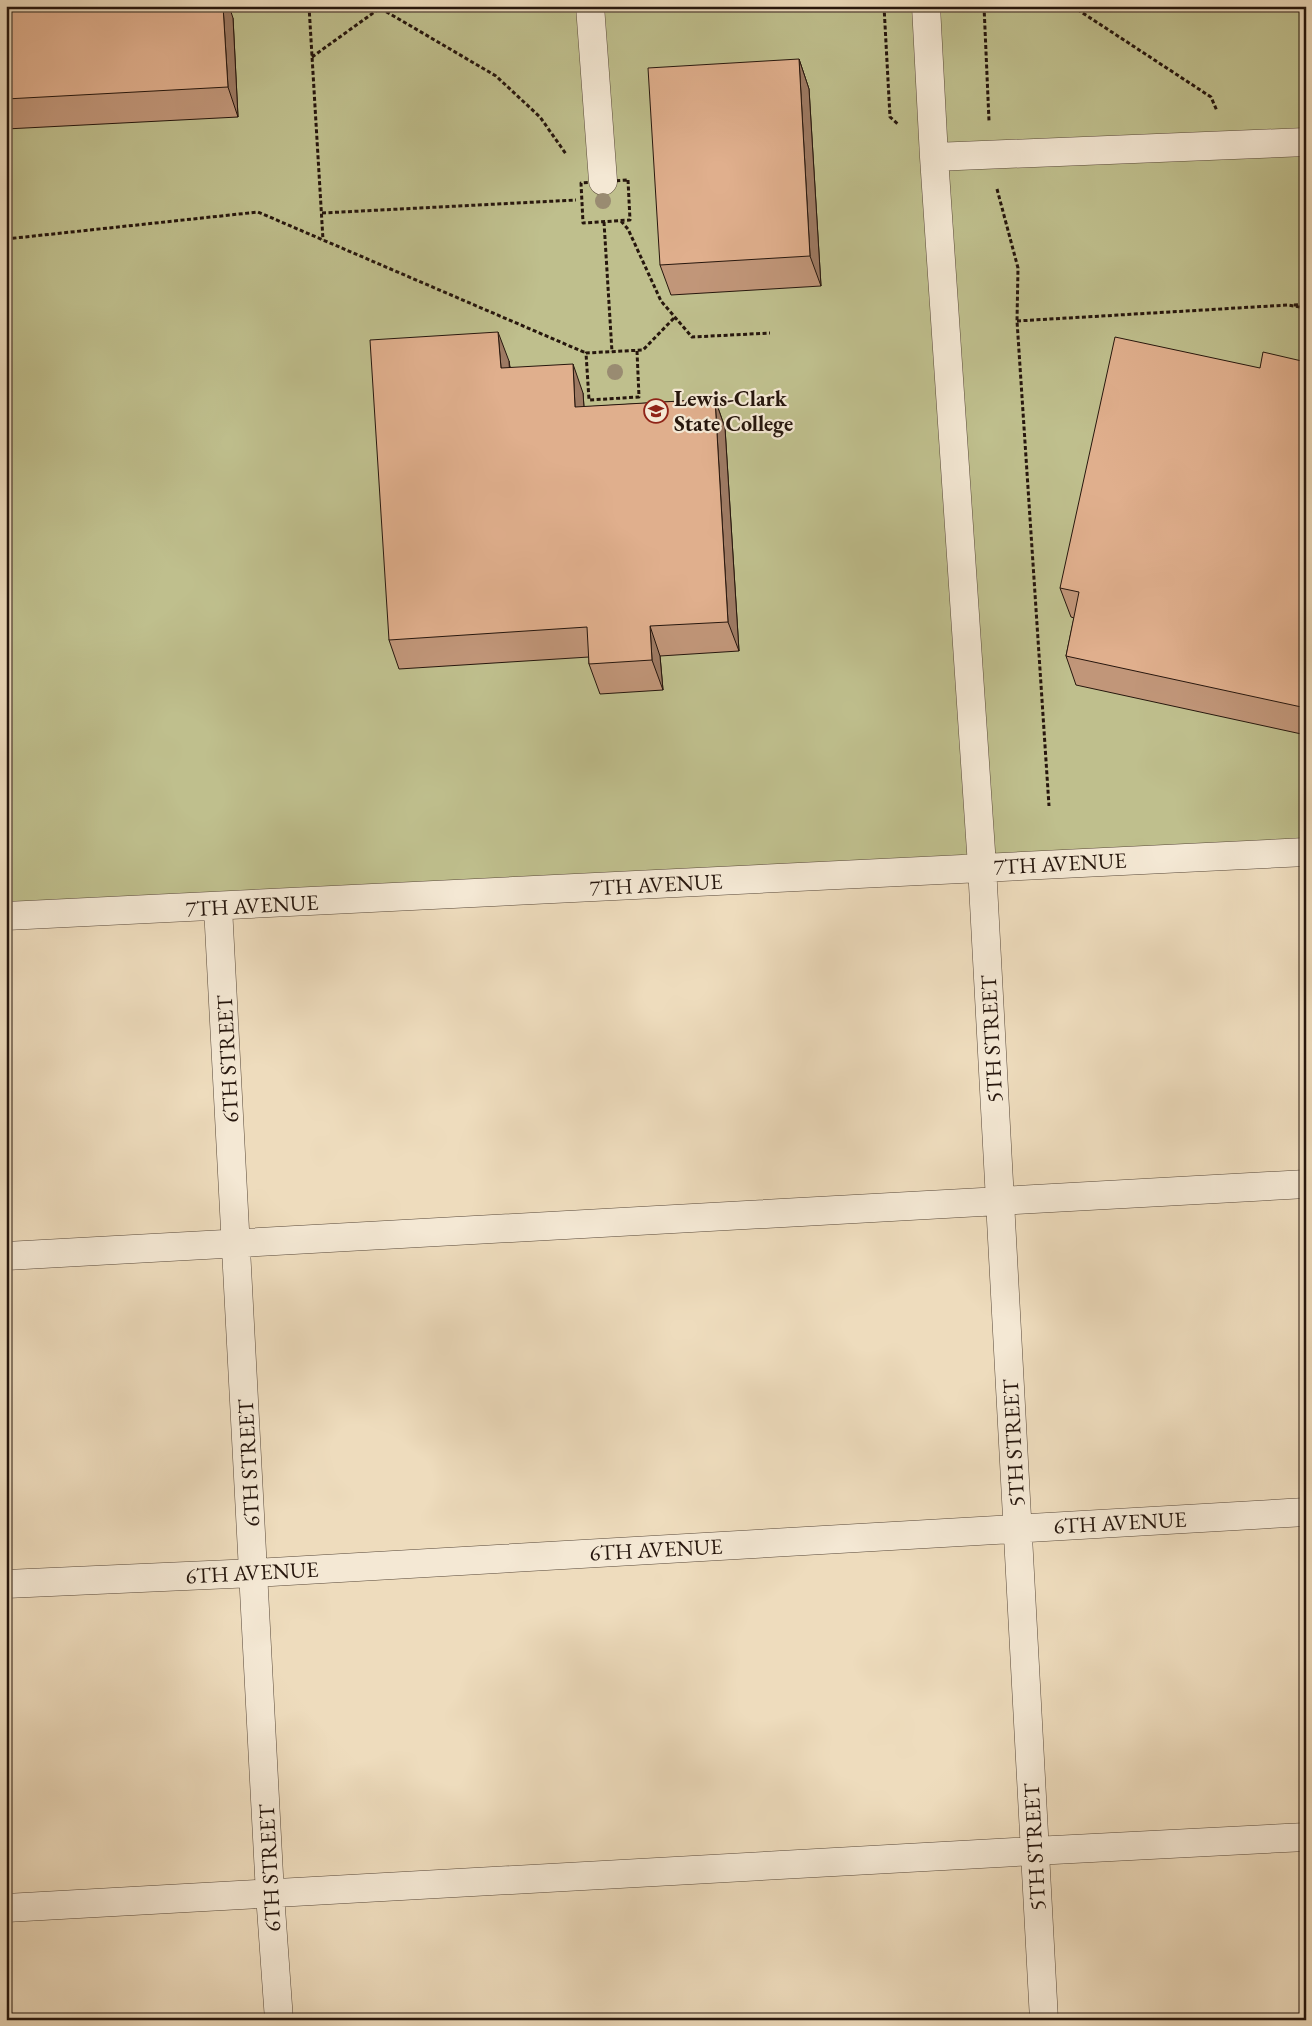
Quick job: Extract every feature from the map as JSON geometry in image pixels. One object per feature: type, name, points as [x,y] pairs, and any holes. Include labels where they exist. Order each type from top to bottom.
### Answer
[{"type":"street","points":[[590,6],[591,180]]},
{"type":"street","name":"5TH STREET","points":[[926,6],[934,157],[982,866],[1044,2020]]},
{"type":"street","points":[[934,157],[1306,142]]},
{"type":"street","name":"7TH AVENUE","points":[[6,916],[218,907],[982,866],[1306,852]]},
{"type":"street","name":"6TH STREET","points":[[218,907],[270,1894],[279,2020]]},
{"type":"street","points":[[6,1256],[1306,1184]]},
{"type":"street","name":"6TH AVENUE","points":[[6,1584],[254,1573],[1306,1512]]},
{"type":"street","points":[[6,1908],[1306,1837]]},
{"type":"path","points":[[309,6],[323,240]]},
{"type":"path","points":[[984,6],[989,123]]},
{"type":"path","points":[[1072,6],[1211,96],[1218,114]]},
{"type":"path","points":[[312,56],[380,8],[496,76],[540,117],[568,156]]},
{"type":"path","points":[[996,185],[1018,268],[1017,321],[1049,806]]},
{"type":"path","points":[[322,213],[582,200]]},
{"type":"path","points":[[6,239],[258,212],[586,354],[643,350],[675,317]]},
{"type":"path","points":[[622,221],[628,229],[662,301],[692,337],[770,333]]},
{"type":"path","points":[[604,222],[612,352]]},
{"type":"path","points":[[1017,321],[1306,304]]},
{"type":"path","points":[[1288,305],[1306,308]]},
{"type":"path","points":[[586,354],[589,400],[639,398],[637,351]]},
{"type":"green space","name":"Lewis-Clark State College","points":[[6,6],[1306,6],[1306,853],[6,916]]},
{"type":"building","points":[[6,6],[223,6],[228,87],[6,99]]},
{"type":"building","points":[[799,59],[810,256],[660,265],[648,68]]},
{"type":"building","points":[[498,332],[501,368],[573,364],[575,407],[715,399],[728,622],[650,626],[652,660],[589,664],[587,627],[389,640],[370,340]]},
{"type":"building","points":[[1115,337],[1260,368],[1263,352],[1306,362],[1306,708],[1066,656],[1079,592],[1060,588]]},
{"type":"place","name":"Lewis-Clark State College","points":[[656,411]]}]
